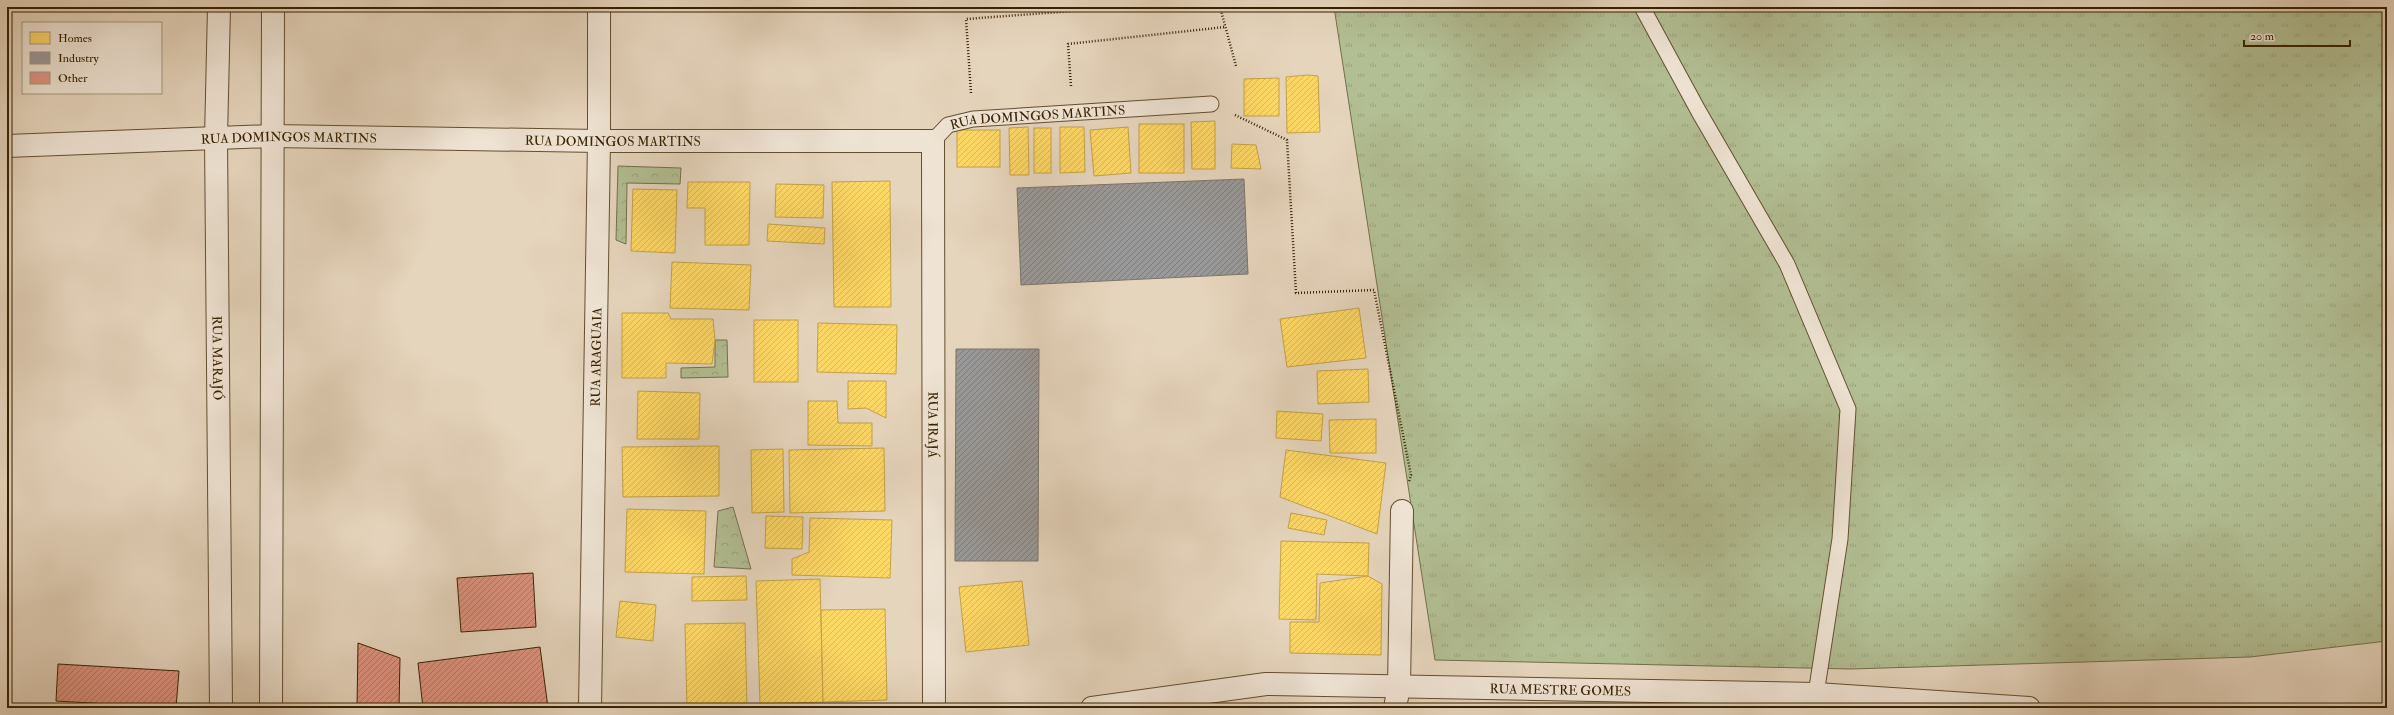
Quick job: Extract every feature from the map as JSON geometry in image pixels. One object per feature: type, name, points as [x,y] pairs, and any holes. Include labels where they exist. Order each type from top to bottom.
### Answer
[{"type":"street","name":"RUA MARAJÓ","points":[[220,7],[216,138],[221,708]]},
{"type":"street","points":[[271,708],[273,7]]},
{"type":"street","name":"RUA ARAGUAIA","points":[[590,708],[599,142],[599,7]]},
{"type":"street","name":"RUA DOMINGOS MARTINS","points":[[7,146],[272,136],[599,142],[933,141]]},
{"type":"street","name":"RUA IRAJÁ","points":[[933,141],[934,708]]},
{"type":"street","points":[[1395,708],[1399,686],[1402,511]]},
{"type":"street","name":"RUA MESTRE GOMES","points":[[1092,708],[1266,684],[1816,694],[2029,708]]},
{"type":"lane","points":[[1642,7],[1699,112],[1787,264],[1848,409],[1840,539],[1816,694]]},
{"type":"lane","name":"RUA DOMINGOS MARTINS","points":[[933,141],[948,125],[973,119],[1211,104]]},
{"type":"path","points":[[973,119],[966,19],[1089,8],[1126,7]]},
{"type":"path","points":[[1220,7],[1236,66]]},
{"type":"path","points":[[1073,113],[1068,44],[1225,27]]},
{"type":"path","points":[[1211,104],[1288,140],[1296,294],[1374,290],[1411,475],[1402,511]]},
{"type":"green space","points":[[1334,7],[2387,7],[2387,641],[2250,657],[1851,669],[1435,660]]},
{"type":"green space","points":[[618,166],[681,168],[680,184],[627,183],[626,244],[616,240]]},
{"type":"green space","points":[[715,340],[727,340],[728,377],[681,378],[681,368],[715,367]]},
{"type":"green space","points":[[733,507],[751,569],[714,567],[718,511]]},
{"type":"building: Homes","points":[[1308,75],[1318,76],[1320,132],[1287,133],[1286,77]]},
{"type":"building: Homes","points":[[1279,78],[1279,116],[1244,116],[1244,79]]},
{"type":"building: Homes","points":[[1215,121],[1215,169],[1192,169],[1191,122]]},
{"type":"building: Homes","points":[[1139,124],[1184,124],[1184,173],[1139,173]]},
{"type":"building: Homes","points":[[1028,127],[1029,175],[1010,175],[1009,128]]},
{"type":"building: Homes","points":[[1060,127],[1084,127],[1085,172],[1060,173]]},
{"type":"building: Homes","points":[[1128,127],[1131,173],[1094,176],[1090,130]]},
{"type":"building: Homes","points":[[1034,128],[1051,128],[1051,173],[1034,173]]},
{"type":"building: Homes","points":[[957,130],[1000,130],[1000,167],[957,167]]},
{"type":"building: Homes","points":[[1232,144],[1256,145],[1261,169],[1231,168]]},
{"type":"building: Homes","points":[[890,181],[891,307],[834,307],[832,182]]},
{"type":"building: Homes","points":[[688,182],[750,182],[749,245],[705,245],[705,208],[687,208]]},
{"type":"building: Homes","points":[[776,184],[824,185],[823,218],[775,217]]},
{"type":"building: Homes","points":[[633,189],[677,190],[675,253],[631,251]]},
{"type":"building: Homes","points":[[768,224],[825,228],[824,244],[767,241]]},
{"type":"building: Homes","points":[[672,262],[751,265],[749,310],[670,308]]},
{"type":"building: Homes","points":[[1359,308],[1366,358],[1287,367],[1280,319]]},
{"type":"building: Homes","points":[[622,313],[668,313],[671,319],[713,319],[715,340],[712,364],[666,363],[666,378],[622,378]]},
{"type":"building: Homes","points":[[754,320],[798,320],[798,382],[754,382]]},
{"type":"building: Homes","points":[[818,323],[897,325],[896,374],[817,372]]},
{"type":"building: Homes","points":[[1368,369],[1369,402],[1318,404],[1317,371]]},
{"type":"building: Homes","points":[[848,381],[886,381],[886,418],[866,408],[848,409]]},
{"type":"building: Homes","points":[[638,391],[700,393],[699,439],[637,439]]},
{"type":"building: Homes","points":[[808,401],[837,401],[838,423],[872,423],[872,446],[808,445]]},
{"type":"building: Homes","points":[[1277,411],[1323,414],[1321,441],[1276,438]]},
{"type":"building: Homes","points":[[1376,419],[1376,453],[1330,453],[1329,420]]},
{"type":"building: Homes","points":[[719,446],[719,496],[623,497],[622,447]]},
{"type":"building: Homes","points":[[884,448],[885,511],[790,513],[789,450]]},
{"type":"building: Homes","points":[[783,449],[784,512],[752,513],[751,450]]},
{"type":"building: Homes","points":[[1286,450],[1386,463],[1377,534],[1280,497]]},
{"type":"building: Homes","points":[[627,509],[706,511],[704,574],[625,572]]},
{"type":"building: Homes","points":[[1291,513],[1327,520],[1324,535],[1288,528]]},
{"type":"building: Homes","points":[[766,516],[803,517],[802,549],[765,548]]},
{"type":"building: Homes","points":[[810,518],[892,520],[890,578],[792,575],[792,559],[809,552]]},
{"type":"building: Homes","points":[[1281,541],[1369,543],[1368,576],[1317,574],[1316,620],[1279,619]]},
{"type":"building: Homes","points":[[746,576],[747,600],[692,601],[692,577]]},
{"type":"building: Homes","points":[[1368,576],[1382,584],[1381,655],[1290,653],[1290,622],[1319,622],[1320,583]]},
{"type":"building: Homes","points":[[820,579],[823,702],[760,704],[756,581]]},
{"type":"building: Homes","points":[[1022,581],[1029,645],[966,652],[959,587]]},
{"type":"building: Homes","points":[[620,601],[656,605],[653,641],[616,637]]},
{"type":"building: Homes","points":[[885,609],[887,700],[823,702],[821,610]]},
{"type":"building: Homes","points":[[745,623],[747,708],[687,708],[685,624]]},
{"type":"building: Industry","points":[[1244,179],[1248,274],[1021,285],[1017,188]]},
{"type":"building: Industry","points":[[956,349],[1039,349],[1038,561],[955,561]]},
{"type":"building: Other","points":[[533,573],[536,627],[461,632],[457,578]]},
{"type":"building: Other","points":[[358,643],[400,658],[399,708],[357,708]]},
{"type":"building: Other","points":[[540,647],[548,708],[423,708],[418,663]]},
{"type":"building: Other","points":[[58,664],[179,671],[176,708],[56,701]]}]
